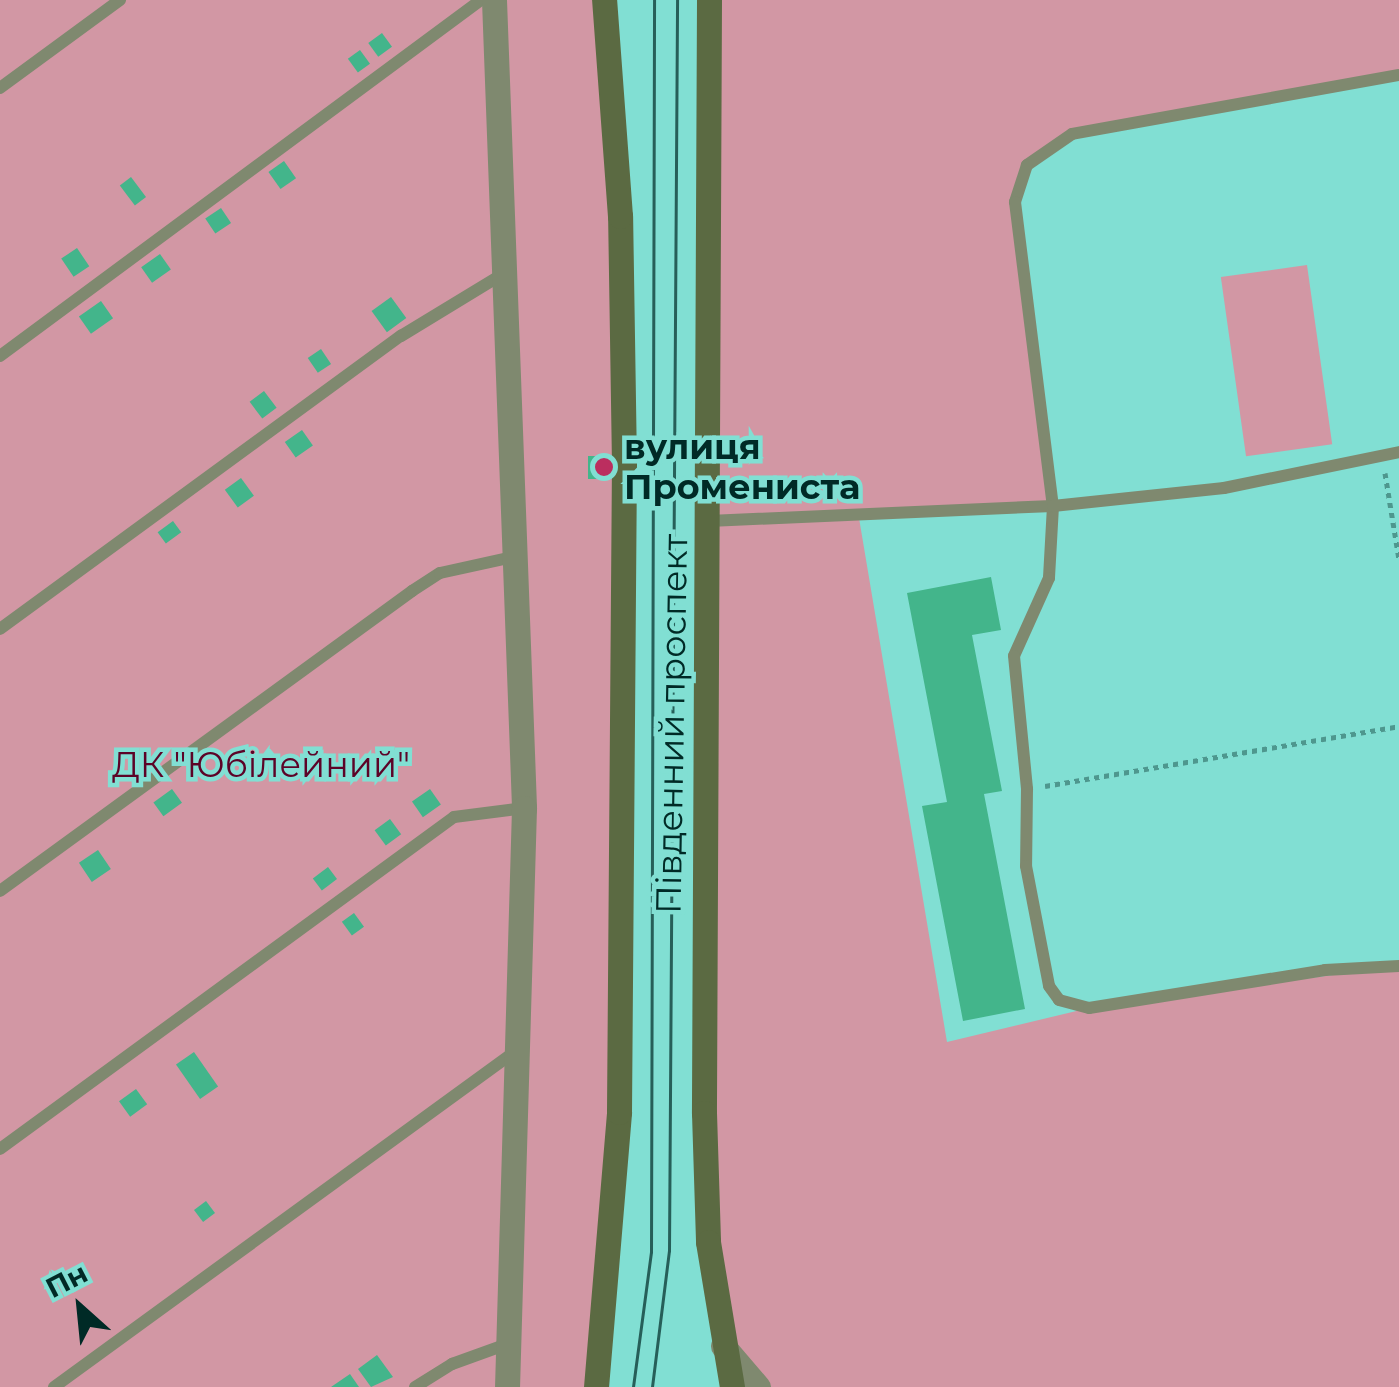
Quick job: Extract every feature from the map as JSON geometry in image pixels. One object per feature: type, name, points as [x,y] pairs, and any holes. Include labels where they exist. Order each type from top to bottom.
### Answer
[{"type":"main road","name":"Південний проспект","points":[[596,1387],[619,1112],[624,464],[620,216],[604,0]]},
{"type":"main road","name":"Південний проспект","points":[[709,0],[704,1113],[708,1242],[732,1387]]},
{"type":"street","points":[[494,0],[524,808],[507,1387]]},
{"type":"street","points":[[724,1346],[758,1387]]},
{"type":"lane","points":[[0,88],[120,0]]},
{"type":"lane","points":[[0,356],[481,0]]},
{"type":"lane","points":[[1399,75],[1072,134],[1026,165],[1014,202],[1053,506],[1050,578],[1014,656],[1027,789],[1026,866],[1049,986],[1074,1007],[1325,970],[1399,966]]},
{"type":"lane","points":[[0,629],[400,336],[503,274]]},
{"type":"lane","points":[[709,521],[1053,506],[1224,488],[1399,452]]},
{"type":"lane","points":[[0,892],[440,572],[513,557]]},
{"type":"lane","points":[[0,1148],[454,817],[524,808]]},
{"type":"lane","points":[[54,1387],[517,1050]]},
{"type":"lane","points":[[415,1387],[452,1364],[510,1343]]},
{"type":"path","points":[[1382,455],[1399,559]]},
{"type":"path","points":[[1027,789],[1399,726]]},
{"type":"green space","name":"ДК \"Юбілейний\"","points":[[0,0],[604,0],[620,216],[619,1112],[596,1387],[0,1387]]},
{"type":"green space","points":[[709,0],[1399,0],[1399,75],[1073,134],[1017,179],[1053,506],[859,518],[947,1042],[1089,1008],[1399,966],[1399,1387],[758,1387],[723,1346],[708,1242]]},
{"type":"green space","points":[[1307,265],[1332,444],[1246,456],[1221,277]]},
{"type":"building","points":[[382,33],[392,47],[378,57],[368,43]]},
{"type":"building","points":[[360,50],[370,64],[358,73],[348,59]]},
{"type":"building","points":[[284,161],[296,178],[280,189],[268,172]]},
{"type":"building","points":[[131,177],[146,197],[135,205],[120,185]]},
{"type":"building","points":[[221,208],[231,223],[215,234],[205,219]]},
{"type":"building","points":[[77,248],[89,266],[74,277],[61,259]]},
{"type":"building","points":[[160,254],[171,270],[152,283],[141,267]]},
{"type":"building","points":[[391,297],[406,318],[387,332],[372,311]]},
{"type":"building","points":[[101,301],[113,318],[91,334],[79,316]]},
{"type":"building","points":[[321,349],[331,364],[318,373],[308,358]]},
{"type":"building","points":[[264,391],[277,408],[262,419],[250,402]]},
{"type":"building","points":[[302,430],[313,446],[296,458],[285,442]]},
{"type":"building","points":[[733,441],[745,441],[745,463],[733,463]]},
{"type":"building","points":[[588,456],[600,456],[600,479],[588,479]]},
{"type":"building","points":[[241,478],[254,496],[238,508],[225,490]]},
{"type":"building","points":[[173,521],[181,532],[166,543],[158,532]]},
{"type":"building","points":[[991,577],[1001,630],[972,635],[1002,791],[984,794],[1025,1009],[963,1021],[922,806],[947,802],[907,593]]},
{"type":"building","points":[[172,789],[182,803],[163,816],[153,803]]},
{"type":"building","points":[[430,789],[441,805],[423,817],[412,802]]},
{"type":"building","points":[[390,819],[401,834],[386,846],[375,830]]},
{"type":"building","points":[[98,850],[111,869],[92,882],[79,863]]},
{"type":"building","points":[[328,867],[337,879],[322,890],[313,878]]},
{"type":"building","points":[[354,913],[364,927],[352,936],[342,922]]},
{"type":"building","points":[[194,1052],[218,1086],[200,1099],[176,1065]]},
{"type":"building","points":[[136,1089],[147,1104],[130,1117],[119,1101]]},
{"type":"building","points":[[206,1201],[215,1213],[203,1222],[194,1210]]},
{"type":"building","points":[[377,1355],[393,1377],[371,1387],[358,1369]]},
{"type":"building","points":[[350,1374],[359,1387],[331,1387]]},
{"type":"tram line","points":[[633,1387],[651,1252],[654,0]]},
{"type":"tram line","points":[[652,1387],[669,1251],[677,0]]},
{"type":"place","name":"вулиця Промениста","points":[[604,467]]}]
